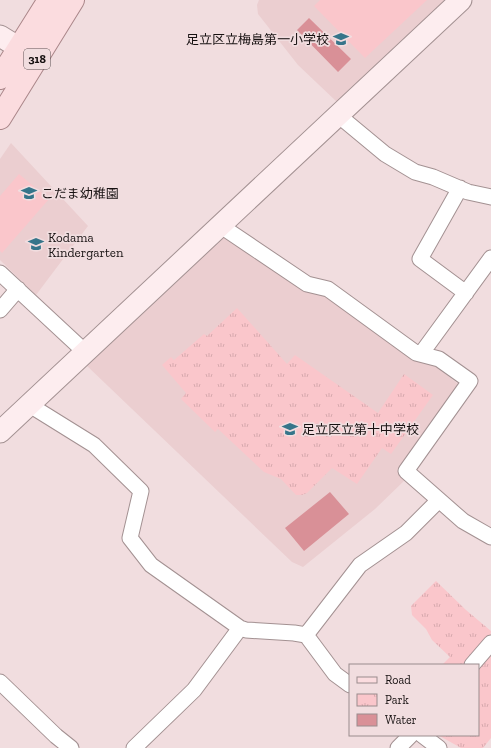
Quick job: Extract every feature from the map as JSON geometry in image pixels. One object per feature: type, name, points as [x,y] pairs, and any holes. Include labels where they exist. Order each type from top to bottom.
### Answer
[{"type":"main road","name":"318","points":[[28,53],[49,0]]},
{"type":"main road","name":"318","points":[[0,118],[6,83],[28,53],[73,0]]},
{"type":"street","points":[[1,428],[221,226],[461,0]]},
{"type":"street","points":[[0,36],[28,53]]},
{"type":"street","points":[[338,115],[385,154],[415,172],[433,177],[468,192],[491,197]]},
{"type":"street","points":[[460,188],[420,259],[466,293]]},
{"type":"street","points":[[221,226],[307,284],[328,289],[416,353],[439,359],[470,381],[406,471],[463,521],[491,537]]},
{"type":"street","points":[[421,354],[491,258]]},
{"type":"street","points":[[0,273],[84,351]]},
{"type":"street","points":[[0,310],[18,289]]},
{"type":"street","points":[[28,404],[94,445],[141,491],[130,538],[151,565],[240,628],[246,630],[306,635],[335,674],[349,684]]},
{"type":"street","points":[[306,635],[360,565],[406,534],[439,500]]},
{"type":"street","points":[[134,748],[194,690],[240,628]]},
{"type":"street","points":[[473,664],[491,643]]},
{"type":"street","points":[[0,682],[56,736],[71,748]]},
{"type":"street","points":[[398,748],[410,736]]},
{"type":"street","points":[[423,736],[439,748]]},
{"type":"shaded area","name":"足立区立梅島第一小学校","points":[[259,0],[445,0],[337,102],[298,65],[258,14],[257,5]]},
{"type":"shaded area","name":"こだま幼稚園","points":[[11,143],[88,226],[36,295],[0,260],[0,159]]},
{"type":"shaded area","name":"足立区立第十中学校","points":[[224,236],[326,295],[414,359],[436,366],[458,384],[399,474],[405,480],[375,509],[303,567],[292,562],[85,364]]},
{"type":"green space","points":[[320,0],[427,0],[365,58],[314,6]]},
{"type":"green space","points":[[19,174],[49,199],[2,253],[0,251],[0,196]]},
{"type":"green space","points":[[237,308],[287,364],[295,355],[378,413],[404,374],[433,395],[391,454],[382,448],[357,484],[332,468],[307,493],[296,495],[281,479],[264,472],[218,429],[215,432],[181,399],[186,393],[162,365],[171,357],[174,360],[204,334],[207,336]]},
{"type":"green space","points":[[436,581],[466,610],[491,631],[490,636],[485,645],[465,664],[443,664],[450,657],[432,640],[426,629],[412,615],[411,606]]},
{"type":"green space","points":[[491,654],[491,738],[483,748],[461,748],[440,736],[479,736],[479,667]]},
{"type":"water","points":[[309,18],[351,59],[338,72],[297,30]]},
{"type":"water","points":[[330,492],[349,514],[304,551],[285,528]]},
{"type":"place","name":"足立区立梅島第一小学校","points":[[341,39]]},
{"type":"place","name":"こだま幼稚園","points":[[29,193]]},
{"type":"place","name":"Kodama Kindergarten","points":[[36,244]]},
{"type":"place","name":"足立区立第十中学校","points":[[290,429]]}]
